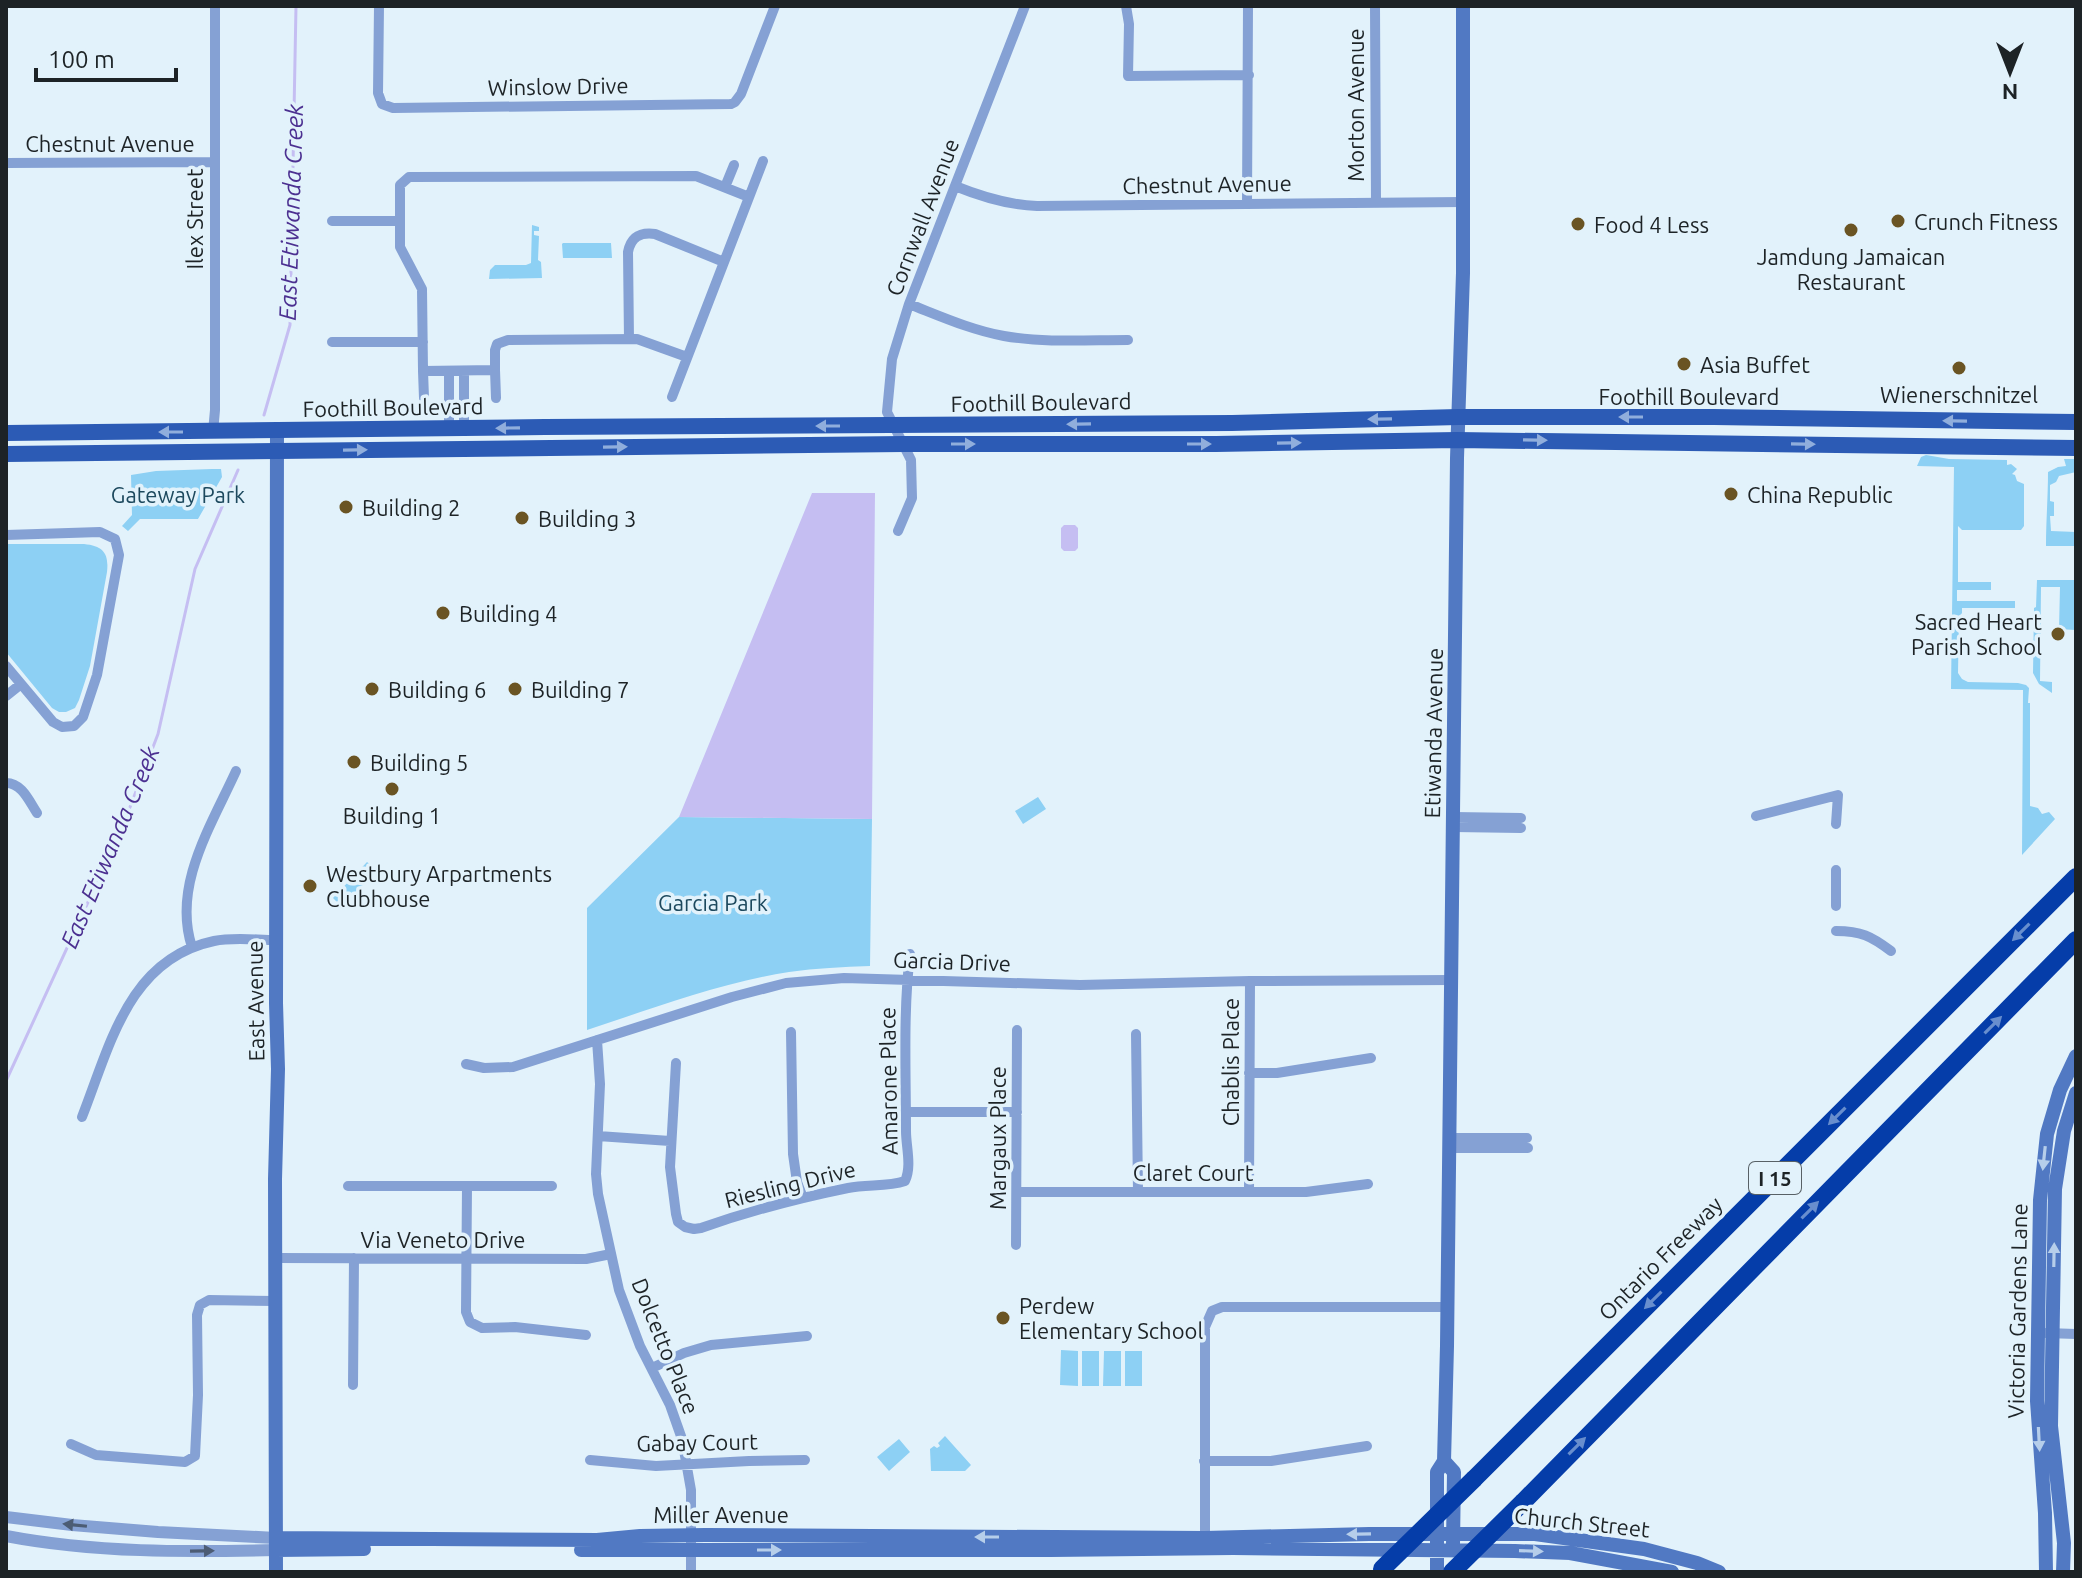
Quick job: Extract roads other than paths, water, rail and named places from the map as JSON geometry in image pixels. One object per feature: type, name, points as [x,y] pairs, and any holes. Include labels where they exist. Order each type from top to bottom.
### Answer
[{"type":"highway","name":"Ontario Freeway","points":[[1381,1571],[2076,877]]},
{"type":"highway","name":"I 15","points":[[1452,1572],[2076,940]]},
{"type":"main road","name":"Etiwanda Avenue","points":[[1437,1572],[1437,1472],[1444,1461],[1448,1307],[1457,440],[1462,325],[1463,6]]},
{"type":"main road","name":"Foothill Boulevard","points":[[6,433],[1219,423],[1458,417],[2076,422]]},
{"type":"main road","name":"East Avenue","points":[[276,1572],[277,430]]},
{"type":"main road","name":"Foothill Boulevard","points":[[6,454],[1457,440],[2076,448]]},
{"type":"main road","name":"Victoria Gardens Lane","points":[[2046,1572],[2037,1401],[2040,1200],[2047,1134],[2060,1090],[2076,1056]]},
{"type":"main road","points":[[2066,1123],[2060,1116],[2076,1069]]},
{"type":"main road","name":"Victoria Gardens Lane","points":[[2063,1572],[2064,1543],[2051,1426],[2055,1189],[2066,1123],[2076,1093]]},
{"type":"main road","name":"Etiwanda Avenue","points":[[1444,1461],[1454,1472],[1452,1572]]},
{"type":"main road","name":"Miller Avenue","points":[[1205,1543],[1369,1534],[1437,1535]]},
{"type":"main road","name":"Church Street","points":[[1437,1535],[1535,1534],[1593,1540],[1644,1549],[1719,1572]]},
{"type":"main road","name":"Miller Avenue","points":[[276,1544],[597,1540],[640,1536],[691,1542],[1205,1543],[1437,1550]]},
{"type":"main road","name":"Church Street","points":[[1437,1550],[1570,1553],[1672,1572]]},
{"type":"street","name":"Ilex Street","points":[[213,432],[215,6]]},
{"type":"street","name":"Winslow Drive","points":[[379,6],[378,93],[382,104],[393,108],[726,105],[735,102],[741,94],[775,6]]},
{"type":"street","name":"Cornwall Avenue","points":[[898,531],[912,498],[911,460],[887,412],[897,338],[1025,6]]},
{"type":"street","points":[[1126,6],[1129,24],[1128,76],[1249,75]]},
{"type":"street","points":[[1247,204],[1248,6]]},
{"type":"street","name":"Morton Avenue","points":[[1375,6],[1376,203]]},
{"type":"street","points":[[672,397],[763,161]]},
{"type":"street","name":"Chestnut Avenue","points":[[6,163],[214,162]]},
{"type":"street","points":[[725,187],[734,165]]},
{"type":"street","points":[[424,398],[422,289],[400,247],[400,185],[409,177],[696,176],[749,197]]},
{"type":"street","name":"Chestnut Avenue","points":[[955,186],[981,196],[1027,206],[1463,202]]},
{"type":"street","points":[[332,221],[400,221]]},
{"type":"street","points":[[629,339],[628,252],[631,241],[639,234],[655,234],[724,262]]},
{"type":"street","points":[[909,304],[962,325],[1002,336],[1055,341],[1128,340]]},
{"type":"street","points":[[496,398],[495,350],[501,341],[637,339],[687,357]]},
{"type":"street","points":[[332,342],[423,342]]},
{"type":"street","points":[[423,371],[495,370]]},
{"type":"street","points":[[449,371],[457,428]]},
{"type":"street","points":[[457,428],[464,403],[467,371]]},
{"type":"street","points":[[6,535],[100,532],[115,539],[119,555],[97,675],[83,717],[74,726],[62,727],[53,722],[6,666]]},
{"type":"street","points":[[6,696],[21,684]]},
{"type":"street","points":[[192,947],[185,906],[188,881],[236,771]]},
{"type":"street","points":[[6,783],[18,785],[37,813]]},
{"type":"street","points":[[1756,816],[1838,795],[1836,824]]},
{"type":"street","points":[[1454,822],[1521,823]]},
{"type":"street","points":[[1836,870],[1836,906]]},
{"type":"street","points":[[1836,931],[1863,933],[1891,951]]},
{"type":"street","points":[[82,1117],[119,1023],[137,989],[159,967],[192,947],[217,940],[276,940]]},
{"type":"street","name":"Amarone Place","points":[[905,1181],[909,1173],[906,1112],[910,954]]},
{"type":"street","name":"Garcia Drive","points":[[466,1064],[484,1068],[513,1067],[732,997],[786,983],[844,978],[1080,985],[1451,980]]},
{"type":"street","name":"Chablis Place","points":[[1249,1192],[1250,981]]},
{"type":"street","name":"Margaux Place","points":[[1016,1245],[1017,1030]]},
{"type":"street","points":[[791,1032],[793,1154],[803,1198]]},
{"type":"street","points":[[1136,1034],[1138,1192]]},
{"type":"street","name":"Dolcetto Place","points":[[597,1040],[600,1084],[598,1194],[619,1290],[640,1346],[676,1421],[688,1465],[691,1572]]},
{"type":"street","points":[[1249,1073],[1277,1073],[1371,1058]]},
{"type":"street","points":[[598,1136],[670,1141],[676,1063]]},
{"type":"street","points":[[906,1112],[1017,1112]]},
{"type":"street","name":"Riesling Drive","points":[[670,1141],[670,1167],[678,1222],[694,1229],[803,1198],[854,1187],[905,1181]]},
{"type":"street","points":[[1449,1143],[1527,1143]]},
{"type":"street","name":"Claret Court","points":[[1017,1192],[1306,1192],[1368,1184]]},
{"type":"street","points":[[348,1186],[552,1186]]},
{"type":"street","points":[[467,1186],[466,1312],[473,1326],[586,1335]]},
{"type":"street","name":"Via Veneto Drive","points":[[276,1258],[586,1259],[611,1254]]},
{"type":"street","points":[[353,1385],[354,1258]]},
{"type":"street","points":[[71,1444],[96,1455],[185,1462],[195,1456],[197,1315],[200,1305],[209,1300],[275,1301]]},
{"type":"street","points":[[1205,1543],[1205,1327],[1212,1311],[1222,1307],[1448,1307]]},
{"type":"street","points":[[2037,1333],[2076,1334]]},
{"type":"street","points":[[652,1368],[711,1345],[807,1336]]},
{"type":"street","points":[[1204,1461],[1271,1461],[1367,1446]]},
{"type":"street","name":"Gabay Court","points":[[590,1460],[645,1466],[805,1460]]},
{"type":"street","name":"Miller Avenue","points":[[6,1517],[276,1544]]},
{"type":"street","name":"Miller Avenue","points":[[6,1536],[40,1543],[129,1550],[276,1544]]},
{"type":"waterway","name":"East Etiwanda Creek","points":[[264,415],[290,325],[296,6]]},
{"type":"waterway","name":"East Etiwanda Creek","points":[[6,1081],[122,828],[158,734],[195,569],[238,470]]},
{"type":"place","name":"Crunch Fitness","points":[[1898,221]]},
{"type":"place","name":"Food 4 Less","points":[[1578,224]]},
{"type":"place","name":"Jamdung Jamaican Restaurant","points":[[1851,230]]},
{"type":"place","name":"Asia Buffet","points":[[1684,364]]},
{"type":"place","name":"Wienerschnitzel","points":[[1959,368]]},
{"type":"place","name":"China Republic","points":[[1731,494]]},
{"type":"place","name":"Building 2","points":[[346,507]]},
{"type":"place","name":"Building 3","points":[[522,518]]},
{"type":"place","name":"Building 4","points":[[443,613]]},
{"type":"place","name":"Sacred Heart Parish School","points":[[2058,634]]},
{"type":"place","name":"Building 6","points":[[372,689]]},
{"type":"place","name":"Building 7","points":[[515,689]]},
{"type":"place","name":"Building 5","points":[[354,762]]},
{"type":"place","name":"Building 1","points":[[392,789]]},
{"type":"place","name":"Westbury Arpartments Clubhouse","points":[[310,886]]},
{"type":"place","name":"Perdew Elementary School","points":[[1003,1318]]},
{"type":"park label","name":"Gateway Park","points":[[178,494]]},
{"type":"park label","name":"Garcia Park","points":[[713,902]]}]
